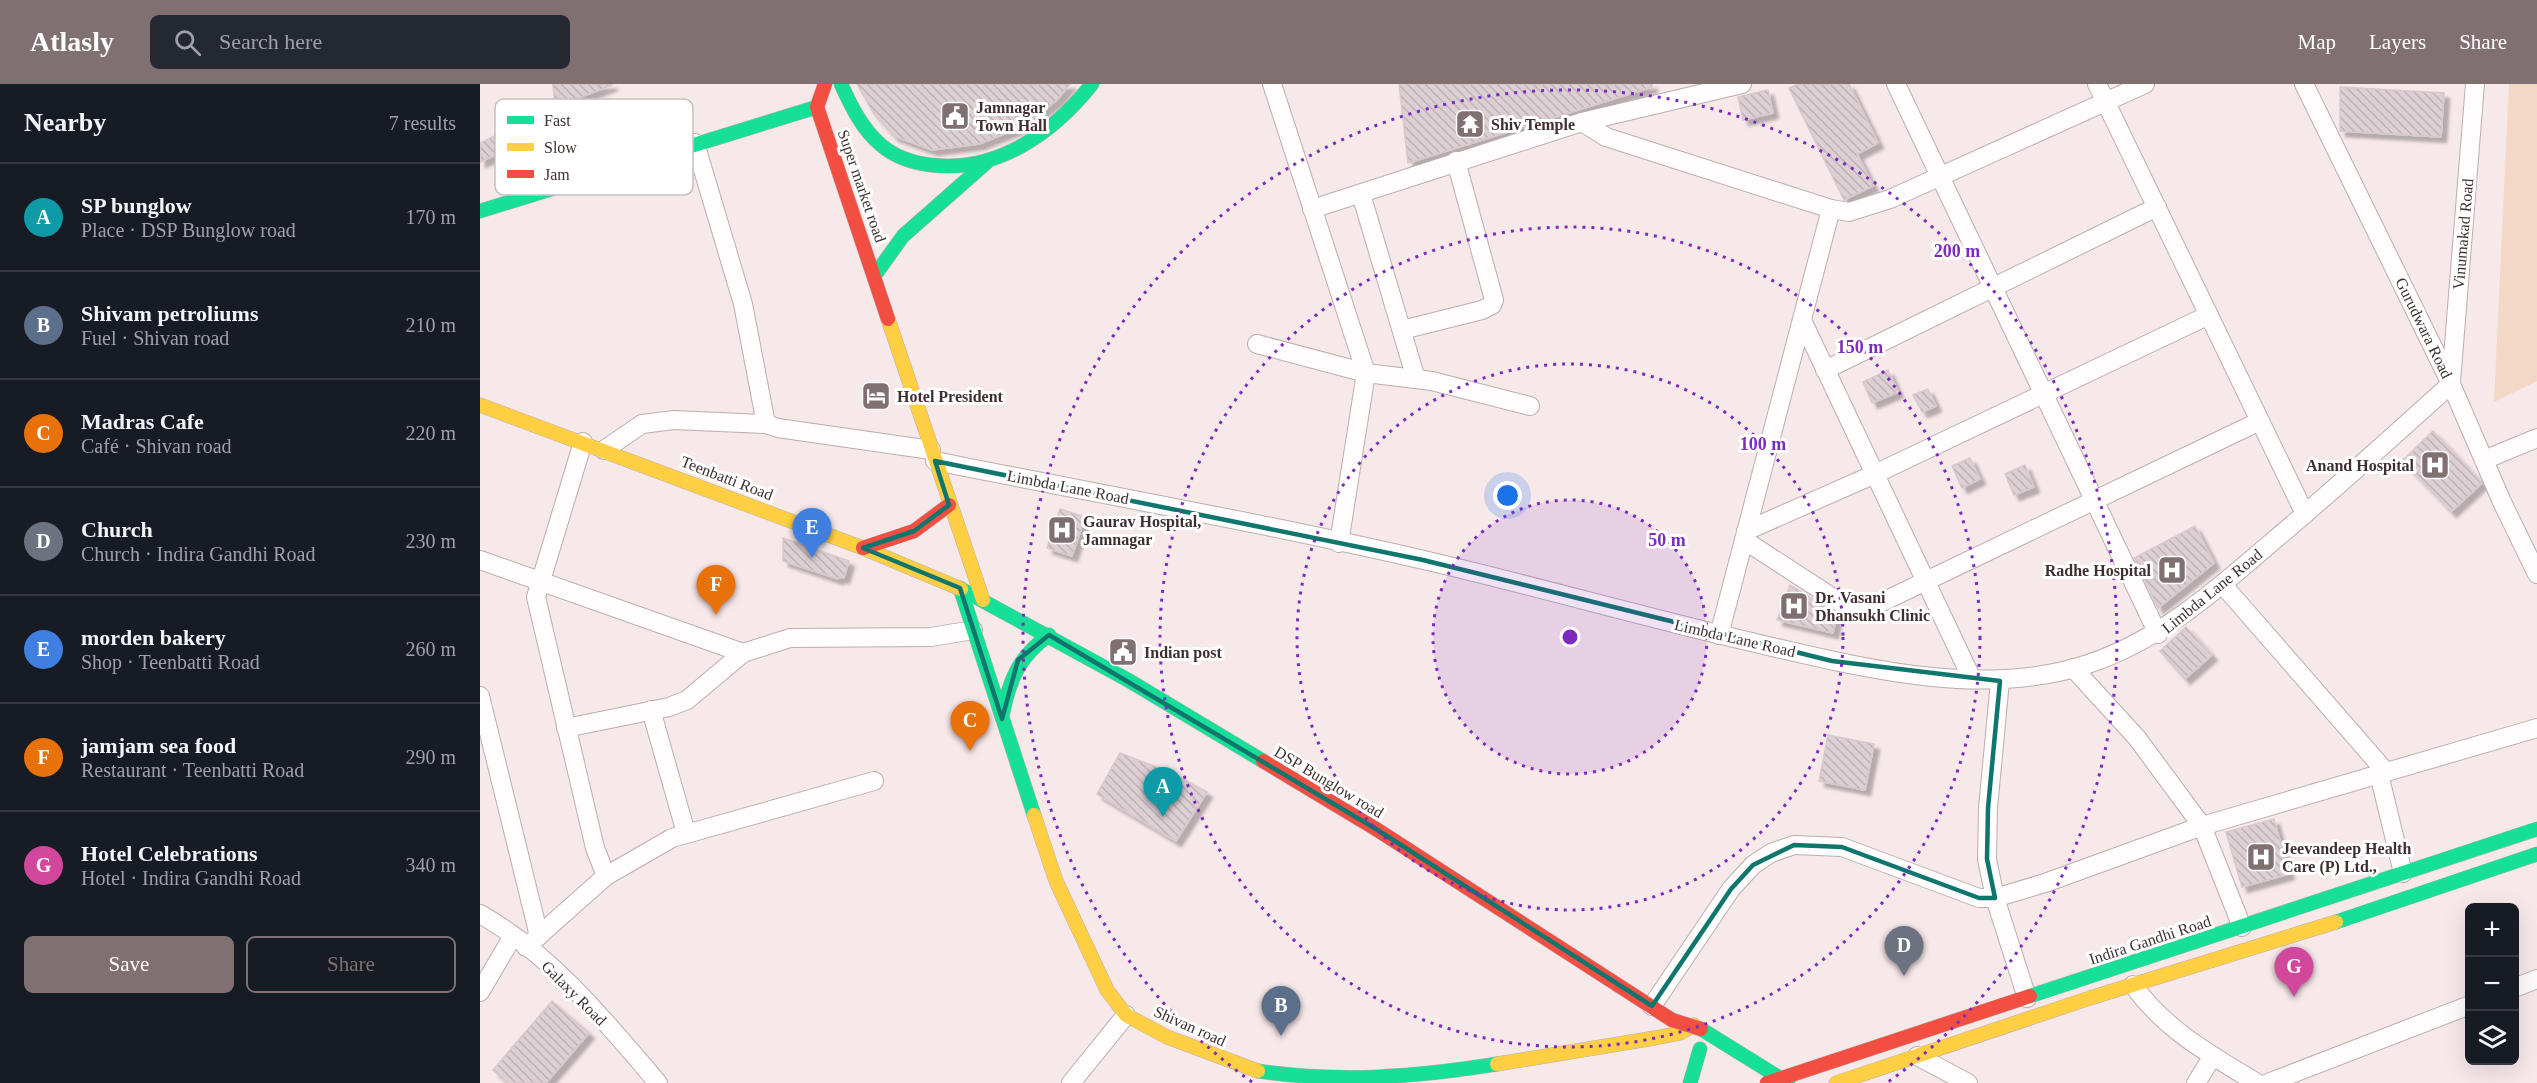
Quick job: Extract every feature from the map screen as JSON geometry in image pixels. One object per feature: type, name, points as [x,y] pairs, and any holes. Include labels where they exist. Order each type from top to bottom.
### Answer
[{"type":"main road","points":[[695,142],[817,107],[825,84]]},
{"type":"main road","points":[[841,84],[867,131],[915,162],[943,166],[987,162]]},
{"type":"main road","points":[[875,276],[903,236],[987,162],[1021,147],[1058,122],[1092,84]]},
{"type":"main road","name":"Super market road","points":[[817,107],[875,276],[949,505],[983,600]]},
{"type":"main road","points":[[480,212],[532,195]]},
{"type":"main road","name":"Teenbatti Road","points":[[480,405],[863,548],[960,588]]},
{"type":"main road","points":[[863,548],[914,531],[949,505]]},
{"type":"main road","name":"DSP Bunglow road","points":[[960,588],[1049,635],[1376,829],[1652,1006],[1704,1052],[1690,1083]]},
{"type":"main road","name":"Shivan road","points":[[960,588],[1056,881],[1107,990],[1126,1015],[1167,1038],[1288,1082],[1352,1083],[1405,1078],[1676,1026],[1694,1025],[1777,1081]]},
{"type":"main road","points":[[1002,719],[1010,680],[1018,660],[1032,646],[1049,635]]},
{"type":"main road","name":"Indira Gandhi Road","points":[[1777,1081],[2537,829]]},
{"type":"main road","points":[[1836,1083],[2133,985],[2217,961],[2537,854]]},
{"type":"main road","points":[[1877,1083],[1887,1066]]},
{"type":"street","points":[[1272,84],[1366,373],[1339,543]]},
{"type":"street","points":[[1312,209],[1582,122],[1742,84]]},
{"type":"street","points":[[1896,84],[2158,634]]},
{"type":"street","points":[[1582,122],[1606,137],[1831,209],[1849,212],[1868,208],[1939,177],[2101,92],[2145,84]]},
{"type":"street","name":"Gurudwara Road","points":[[2304,84],[2451,384],[2537,574]]},
{"type":"street","name":"Vinumakad Road","points":[[2451,384],[2475,84]]},
{"type":"street","points":[[2101,92],[2305,514]]},
{"type":"street","points":[[695,142],[743,304],[766,424]]},
{"type":"street","points":[[1402,330],[1482,310],[1492,305],[1494,300],[1456,161]]},
{"type":"street","points":[[1361,194],[1416,379]]},
{"type":"street","points":[[1825,370],[2157,207]]},
{"type":"street","points":[[1719,635],[1831,209]]},
{"type":"street","points":[[1745,536],[2209,315]]},
{"type":"street","points":[[1802,320],[1972,679]]},
{"type":"street","points":[[1257,344],[1366,373],[1416,379],[1530,406]]},
{"type":"street","name":"Limbda Lane Road","points":[[604,450],[642,424],[674,420],[766,424],[933,455],[1480,574],[1719,635],[1832,661],[2000,681],[2041,677],[2073,668],[2131,647],[2158,634],[2223,585],[2451,384]]},
{"type":"street","points":[[1745,536],[1841,603],[1855,608],[1875,604],[2260,421]]},
{"type":"street","points":[[2484,460],[2537,438]]},
{"type":"street","points":[[583,442],[536,597],[595,848],[606,876]]},
{"type":"street","points":[[480,560],[744,653]]},
{"type":"street","points":[[2223,585],[2382,773],[2403,873]]},
{"type":"street","points":[[566,728],[687,700],[744,653],[790,638],[931,637],[974,630]]},
{"type":"street","points":[[2073,668],[2138,738],[2202,826],[2242,927]]},
{"type":"street","points":[[2000,681],[1987,859],[1995,898],[2027,998]]},
{"type":"street","points":[[480,696],[526,940]]},
{"type":"street","points":[[651,710],[686,832]]},
{"type":"street","points":[[1652,1006],[1731,889],[1753,865],[1771,853],[1794,845],[1842,846],[1978,898],[1995,898],[2045,883],[2202,826],[2537,729]]},
{"type":"street","points":[[482,986],[526,940],[606,876],[686,832],[874,780]]},
{"type":"street","name":"Galaxy Road","points":[[480,914],[526,940],[658,1083]]},
{"type":"street","points":[[2519,986],[2537,979]]},
{"type":"street","points":[[2133,985],[2149,1009],[2184,1038],[2257,1083]]},
{"type":"street","points":[[2268,1083],[2465,1007]]},
{"type":"street","points":[[1071,1083],[1126,1015]]},
{"type":"street","points":[[1917,1056],[1968,1083]]},
{"type":"street","points":[[2196,1083],[2213,1056]]},
{"type":"highlighted area","points":[[935,461],[1423,560],[1832,661],[2000,681],[1988,808],[1987,859],[1995,898],[1979,898],[1842,847],[1794,845],[1753,865],[1731,889],[1652,1006],[1376,829],[1049,635],[1018,660],[1002,719],[960,588],[863,548],[914,531],[949,505]]},
{"type":"shaded area","points":[[2509,84],[2537,84],[2537,381],[2494,402]]},
{"type":"building","points":[[553,84],[612,84],[576,99],[554,99]]},
{"type":"building","name":"Jamnagar Town Hall","points":[[857,84],[1070,84],[1057,100],[1024,126],[979,144],[932,150],[894,136],[874,114]]},
{"type":"building","name":"Shiv Temple","points":[[1399,84],[1652,84],[1652,87],[1408,163]]},
{"type":"building","points":[[1798,84],[1849,84],[1878,143],[1857,154],[1873,186],[1844,200],[1789,88]]},
{"type":"building","points":[[2340,87],[2444,93],[2441,137],[2340,131]]},
{"type":"building","points":[[1768,90],[1773,113],[1743,120],[1738,97]]},
{"type":"building","points":[[495,136],[495,155],[480,162],[480,143]]},
{"type":"building","points":[[1888,370],[1898,392],[1872,403],[1863,382]]},
{"type":"building","points":[[1928,389],[1936,406],[1922,412],[1913,395]]},
{"type":"building","points":[[2433,431],[2482,483],[2451,512],[2402,461]]},
{"type":"building","points":[[1970,458],[1980,479],[1962,488],[1952,466]]},
{"type":"building","points":[[2025,465],[2034,487],[2014,495],[2005,474]]},
{"type":"building","points":[[1060,509],[1085,517],[1072,556],[1047,548]]},
{"type":"building","points":[[2195,526],[2214,563],[2158,608],[2134,558]]},
{"type":"building","points":[[783,538],[849,561],[844,578],[839,577],[838,579],[783,561]]},
{"type":"building","points":[[1790,585],[1837,614],[1833,633],[1777,620]]},
{"type":"building","points":[[2186,627],[2212,655],[2185,679],[2160,651]]},
{"type":"building","points":[[1828,735],[1874,744],[1865,790],[1819,781]]},
{"type":"building","points":[[1120,753],[1172,773],[1207,792],[1176,841],[1097,794]]},
{"type":"building","points":[[2274,819],[2289,874],[2242,887],[2226,832]]},
{"type":"building","points":[[552,1001],[589,1033],[546,1083],[508,1083],[493,1070]]},
{"type":"traffic: fast","points":[[841,84],[863,124],[874,139],[886,149],[918,163],[955,166],[979,163],[1022,146],[1060,118],[1092,84]]},
{"type":"traffic: fast","points":[[693,145],[817,107]]},
{"type":"traffic: fast","points":[[875,275],[903,236],[987,162]]},
{"type":"traffic: fast","points":[[480,211],[532,195]]},
{"type":"traffic: fast","points":[[960,588],[1034,815]]},
{"type":"traffic: fast","points":[[961,589],[1128,680],[1263,761]]},
{"type":"traffic: fast","points":[[1002,717],[1016,671],[1038,643],[1049,635]]},
{"type":"traffic: fast","points":[[2030,996],[2537,829]]},
{"type":"traffic: fast","points":[[2336,922],[2537,854]]},
{"type":"traffic: fast","points":[[1701,1029],[1788,1083]]},
{"type":"traffic: fast","points":[[1690,1083],[1700,1049]]},
{"type":"traffic: fast","points":[[1258,1071],[1318,1077],[1377,1077],[1497,1064]]},
{"type":"traffic: slow","points":[[888,319],[983,600]]},
{"type":"traffic: slow","points":[[480,405],[863,548],[961,589]]},
{"type":"traffic: slow","points":[[1034,815],[1056,881],[1107,990],[1126,1015],[1167,1037],[1258,1071]]},
{"type":"traffic: slow","points":[[1836,1083],[2090,998],[2336,922]]},
{"type":"traffic: slow","points":[[1497,1064],[1655,1038],[1680,1033],[1694,1025]]},
{"type":"traffic: jam","points":[[825,84],[817,107],[888,319]]},
{"type":"traffic: jam","points":[[863,548],[914,531],[949,505]]},
{"type":"traffic: jam","points":[[1263,761],[1376,829],[1672,1020],[1701,1029]]},
{"type":"traffic: jam","points":[[1767,1083],[2030,996]]},
{"type":"place","name":"Jamnagar Town Hall","points":[[955,116]]},
{"type":"place","name":"Shiv Temple","points":[[1470,124]]},
{"type":"place","name":"Hotel President","points":[[876,396]]},
{"type":"place","name":"Anand Hospital","points":[[2435,465]]},
{"type":"place","name":"Gaurav Hospital, Jamnagar","points":[[1062,530]]},
{"type":"place","name":"morden bakery","points":[[812,558]]},
{"type":"place","name":"Radhe Hospital","points":[[2172,570]]},
{"type":"place","name":"Dr. Vasani Dhansukh Clinic","points":[[1794,606]]},
{"type":"place","name":"jamjam sea food","points":[[716,615]]},
{"type":"place","name":"Indian post","points":[[1123,652]]},
{"type":"place","name":"Madras Cafe","points":[[970,751]]},
{"type":"place","name":"SP bunglow","points":[[1163,817]]},
{"type":"place","name":"Jeevandeep Health Care (P) Ltd.,","points":[[2261,857]]},
{"type":"place","name":"Church","points":[[1904,976]]},
{"type":"place","name":"Hotel Celebrations","points":[[2294,997]]},
{"type":"place","name":"Shivam petroliums","points":[[1281,1036]]}]
